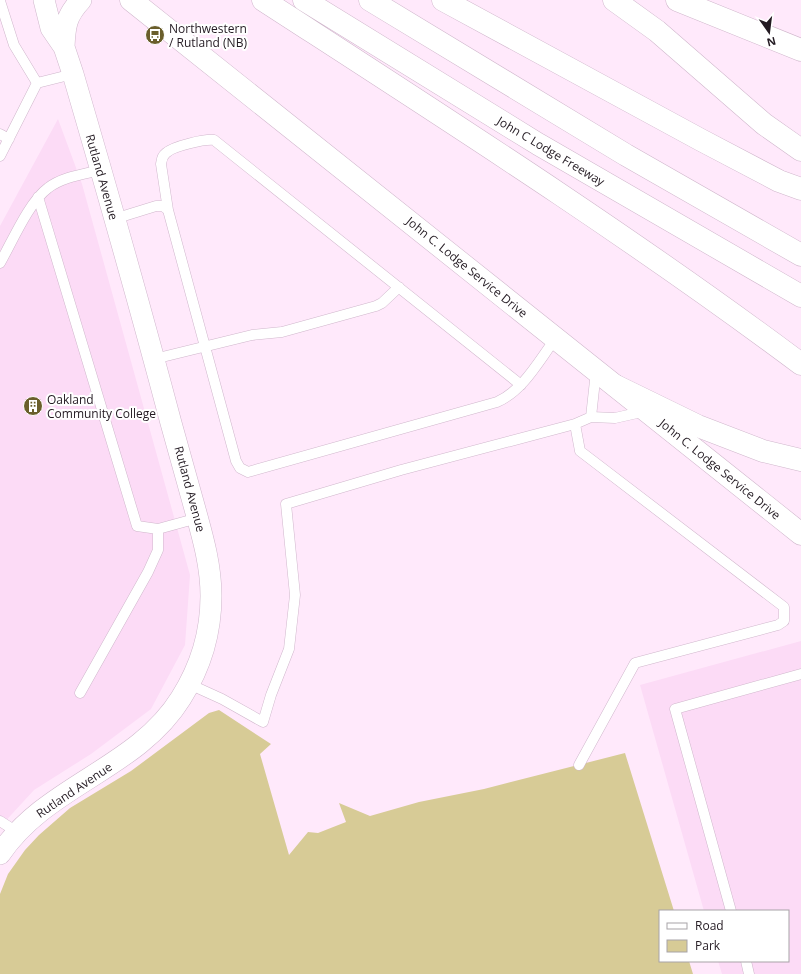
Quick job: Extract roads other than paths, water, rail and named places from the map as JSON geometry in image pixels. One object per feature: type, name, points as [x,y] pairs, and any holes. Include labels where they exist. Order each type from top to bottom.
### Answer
[{"type":"main road","name":"John C. Lodge Service Drive","points":[[132,0],[648,411],[708,462],[801,534]]},
{"type":"main road","points":[[263,0],[563,195],[745,322],[801,364]]},
{"type":"main road","name":"John C Lodge Freeway","points":[[304,0],[545,148],[801,296]]},
{"type":"main road","points":[[370,0],[626,155],[801,255]]},
{"type":"main road","points":[[444,0],[694,136],[779,180],[801,189]]},
{"type":"main road","points":[[614,0],[657,30],[764,124],[801,150]]},
{"type":"main road","points":[[677,0],[801,50]]},
{"type":"main road","points":[[616,386],[698,426],[763,451],[801,460]]},
{"type":"street","name":"Rutland Avenue","points":[[0,854],[8,827],[58,798],[130,752],[147,739],[172,712],[189,684],[203,652],[207,636],[211,598],[208,558],[154,359],[73,74],[64,47],[51,28],[44,0]]},
{"type":"street","name":"Rutland Avenue","points":[[64,47],[65,28],[69,15],[81,0]]},
{"type":"lane","points":[[0,1],[14,45],[37,83]]},
{"type":"lane","points":[[0,156],[4,136],[37,83],[73,74]]},
{"type":"lane","points":[[521,385],[214,140],[207,139],[174,149],[168,151],[162,156],[161,164],[168,210],[236,461],[240,468],[248,472],[497,402],[507,397],[521,385],[556,338]]},
{"type":"lane","points":[[0,263],[38,197],[49,187],[62,181],[100,170]]},
{"type":"lane","points":[[38,197],[137,526],[158,528],[198,518]]},
{"type":"lane","points":[[114,219],[156,206],[163,206],[168,210]]},
{"type":"lane","points":[[154,359],[205,345],[252,335],[282,332],[376,306],[382,303],[399,287]]},
{"type":"lane","points":[[592,417],[596,371]]},
{"type":"lane","points":[[189,684],[222,699],[263,722],[271,694],[289,649],[295,595],[286,504],[402,470],[575,424],[592,417],[615,418],[648,411]]},
{"type":"lane","points":[[575,424],[580,451],[784,607],[785,613],[784,620],[778,625],[635,663],[579,765]]},
{"type":"lane","points":[[80,693],[148,572],[158,550],[158,528]]},
{"type":"lane","points":[[731,910],[674,709],[801,674]]},
{"type":"lane","points":[[746,962],[749,974]]},
{"type":"place","name":"Northwestern / Rutland (NB)","points":[[155,35]]},
{"type":"place","name":"Oakland Community College","points":[[33,406]]}]
